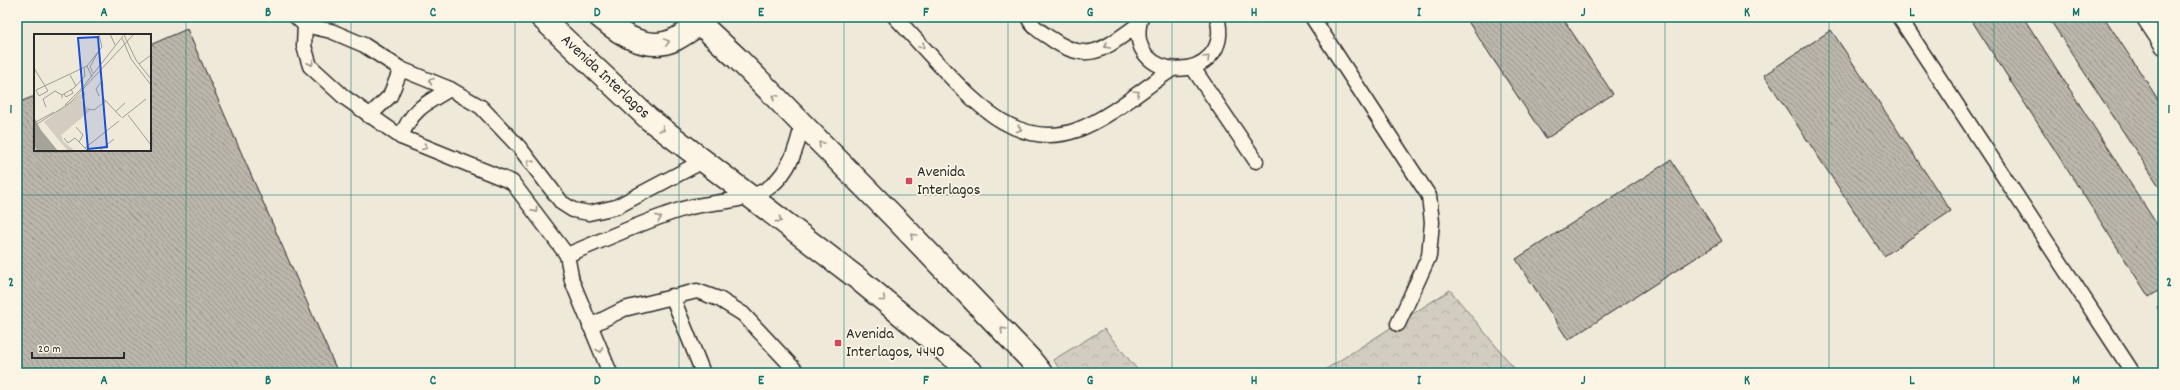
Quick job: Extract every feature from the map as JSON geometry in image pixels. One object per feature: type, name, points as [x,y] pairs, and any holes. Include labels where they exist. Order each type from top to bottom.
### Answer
[{"type":"main road","name":"Avenida Interlagos","points":[[541,17],[649,119],[705,160],[748,196],[856,278],[972,373]]},
{"type":"main road","points":[[600,17],[631,39],[653,44],[665,44],[677,39],[701,19],[802,125],[904,227],[1030,359],[1041,373]]},
{"type":"lane","points":[[895,17],[976,104],[1018,130],[1045,135],[1066,133],[1101,118],[1171,70],[1193,68],[1205,61],[1214,50],[1219,37],[1217,17]]},
{"type":"lane","points":[[1028,17],[1038,30],[1062,47],[1074,52],[1095,52],[1108,46],[1140,20]]},
{"type":"lane","points":[[1312,17],[1429,196],[1432,222],[1429,256],[1398,324]]},
{"type":"lane","points":[[1899,17],[2133,373]]},
{"type":"lane","points":[[2143,17],[2163,47]]},
{"type":"lane","points":[[1140,20],[1138,33],[1141,47],[1150,59],[1171,70]]},
{"type":"lane","points":[[610,373],[572,281],[567,255],[512,182],[401,137],[368,116],[344,97],[310,66],[304,46],[300,21],[331,31],[364,45],[401,69],[450,89],[481,108],[519,147],[562,203],[573,210],[589,213],[616,207],[705,160]]},
{"type":"lane","points":[[1193,68],[1256,161]]},
{"type":"lane","points":[[368,116],[390,96],[401,69]]},
{"type":"lane","points":[[401,137],[406,123],[416,111],[450,89]]},
{"type":"lane","points":[[567,255],[622,231],[684,208],[748,196],[770,187],[786,170],[797,148],[802,125]]},
{"type":"lane","points":[[590,326],[624,309],[697,291],[719,299],[743,314],[798,373]]},
{"type":"lane","points":[[672,296],[703,373]]},
{"type":"green space","points":[[1450,290],[1518,373],[1320,373]]},
{"type":"green space","points":[[1104,329],[1140,373],[1063,373],[1053,360]]},
{"type":"building","points":[[1465,17],[1562,17],[1613,94],[1546,139]]},
{"type":"building","points":[[1978,17],[2023,17],[2163,234],[2163,288],[2149,297],[1972,21]]},
{"type":"building","points":[[2048,17],[2104,17],[2163,107],[2163,192]]},
{"type":"building","points":[[187,29],[338,373],[17,373],[17,103],[34,96],[34,151],[151,151],[151,45]]},
{"type":"building","points":[[1831,30],[1951,211],[1884,256],[1764,75]]},
{"type":"building","points":[[1671,160],[1722,241],[1568,340],[1516,259]]},
{"type":"building","points":[[2163,302],[2163,315],[2157,307]]},
{"type":"place","name":"Avenida Interlagos","points":[[909,181]]},
{"type":"place","name":"Avenida Interlagos, 4440","points":[[838,343]]}]
